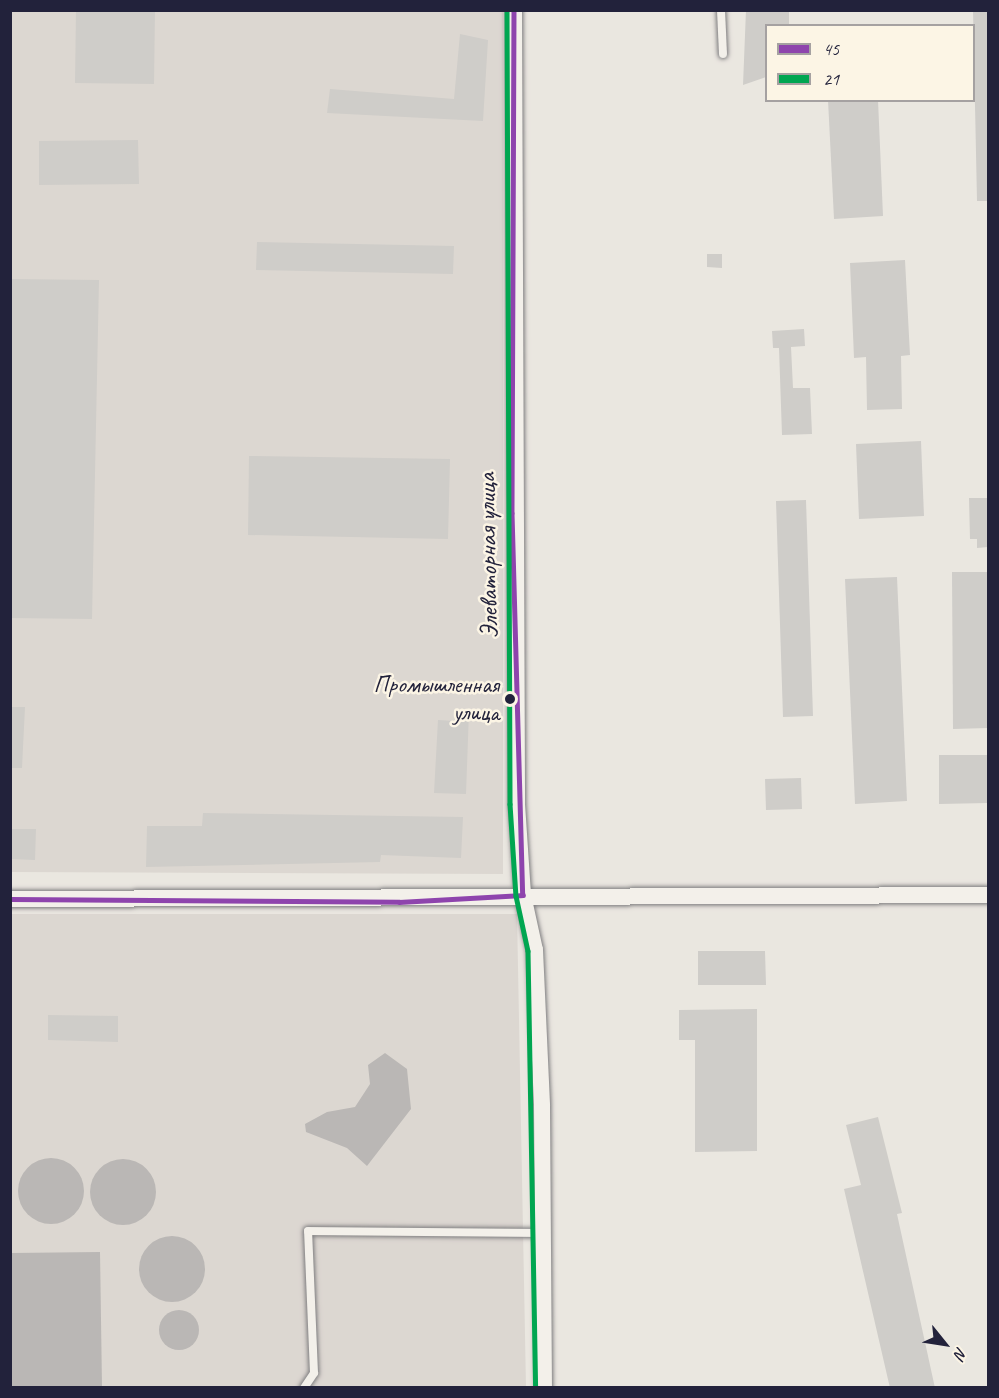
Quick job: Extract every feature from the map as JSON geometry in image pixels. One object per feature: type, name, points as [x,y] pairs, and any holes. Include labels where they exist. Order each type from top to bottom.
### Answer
[{"type":"street","name":"Элеваторная улица","points":[[514,10],[512,513],[523,895],[535,950],[542,1094],[539,1233],[544,1388]]},
{"type":"street","points":[[10,900],[399,902],[523,895],[988,895]]},
{"type":"lane","points":[[721,10],[723,54]]},
{"type":"lane","points":[[304,1388],[314,1373],[308,1232],[539,1233]]},
{"type":"shaded area","points":[[11,11],[503,11],[503,874],[11,872]]},
{"type":"shaded area","points":[[10,914],[517,914],[526,1387],[11,1387]]},
{"type":"shaded area","points":[[385,1053],[407,1069],[411,1109],[367,1166],[347,1148],[306,1132],[305,1124],[327,1112],[355,1107],[370,1084],[368,1065]]},
{"type":"shaded area","points":[[51,1158],[64,1161],[74,1168],[81,1178],[84,1191],[81,1204],[74,1214],[64,1221],[51,1224],[38,1221],[28,1214],[21,1204],[18,1191],[21,1178],[28,1168],[38,1161]]},
{"type":"shaded area","points":[[123,1159],[136,1162],[146,1169],[153,1179],[156,1192],[153,1205],[146,1215],[136,1222],[123,1225],[110,1222],[100,1215],[93,1205],[90,1192],[93,1179],[100,1169],[110,1162]]},
{"type":"shaded area","points":[[172,1236],[185,1239],[195,1246],[202,1256],[205,1269],[202,1282],[195,1292],[185,1299],[172,1302],[159,1299],[149,1292],[142,1282],[139,1269],[142,1256],[149,1246],[159,1239]]},
{"type":"shaded area","points":[[100,1252],[102,1387],[11,1387],[11,1253]]},
{"type":"shaded area","points":[[179,1310],[193,1316],[199,1330],[193,1344],[179,1350],[165,1344],[159,1330],[165,1316]]},
{"type":"building","points":[[76,10],[155,10],[154,84],[75,83]]},
{"type":"building","points":[[746,10],[789,10],[789,24],[765,24],[765,77],[743,85]]},
{"type":"building","points":[[973,10],[988,10],[988,201],[977,201]]},
{"type":"building","points":[[460,34],[488,40],[483,121],[327,113],[330,89],[454,99]]},
{"type":"building","points":[[828,102],[878,102],[883,216],[834,219]]},
{"type":"building","points":[[138,140],[139,184],[39,185],[39,141]]},
{"type":"building","points":[[257,242],[454,246],[453,274],[256,270]]},
{"type":"building","points":[[707,254],[722,254],[722,268],[707,267]]},
{"type":"building","points":[[905,260],[910,355],[901,356],[902,409],[867,410],[866,357],[854,358],[850,263]]},
{"type":"building","points":[[10,279],[99,280],[92,619],[10,618]]},
{"type":"building","points":[[804,329],[805,346],[791,347],[793,388],[810,388],[812,434],[782,435],[779,348],[773,348],[772,331]]},
{"type":"building","points":[[921,441],[924,516],[859,519],[856,444]]},
{"type":"building","points":[[249,456],[450,459],[448,539],[248,535]]},
{"type":"building","points":[[969,498],[988,498],[988,547],[977,548],[977,539],[970,539]]},
{"type":"building","points":[[806,500],[813,716],[783,717],[776,501]]},
{"type":"building","points":[[952,572],[988,572],[988,728],[953,729]]},
{"type":"building","points":[[897,577],[907,801],[855,804],[845,579]]},
{"type":"building","points":[[10,707],[25,707],[22,768],[10,768]]},
{"type":"building","points":[[455,710],[469,711],[466,794],[434,793],[438,720],[454,721]]},
{"type":"building","points":[[939,755],[988,755],[988,803],[939,804]]},
{"type":"building","points":[[801,778],[802,809],[766,810],[765,779]]},
{"type":"building","points":[[203,813],[463,817],[461,858],[381,855],[380,862],[146,867],[147,826],[202,826]]},
{"type":"building","points":[[10,829],[36,829],[35,860],[10,859]]},
{"type":"building","points":[[698,951],[765,951],[766,985],[698,985]]},
{"type":"building","points":[[757,1009],[757,1151],[695,1152],[695,1040],[679,1040],[679,1010]]},
{"type":"building","points":[[48,1015],[118,1016],[118,1042],[48,1040]]},
{"type":"building","points":[[878,1117],[902,1213],[897,1214],[935,1388],[890,1388],[844,1189],[861,1185],[846,1125]]},
{"type":"transit line","name":"21","points":[[507,10],[510,804],[516,896],[528,951],[536,1388]]},
{"type":"transit line","name":"45","points":[[514,10],[512,513],[523,895]]},
{"type":"transit line","name":"45","points":[[10,899],[399,902],[523,895]]},
{"type":"place","name":"Промышленная улица","points":[[510,699]]}]
